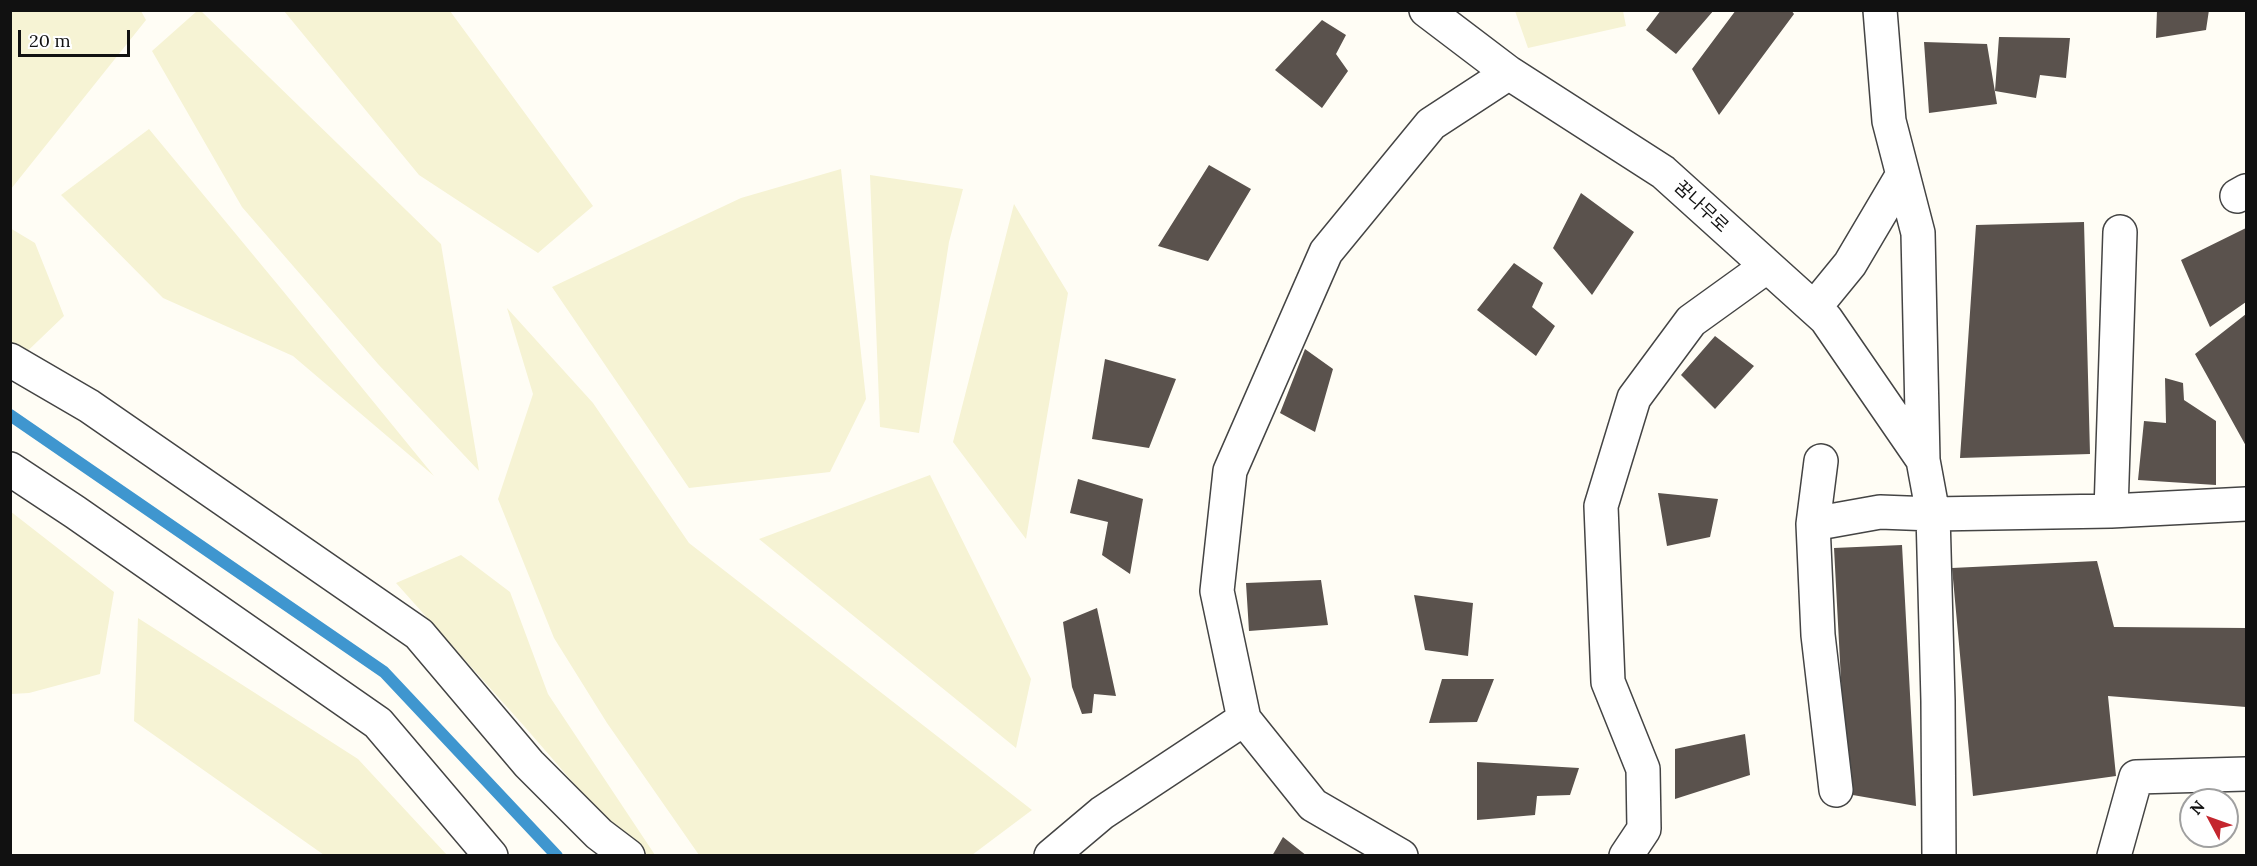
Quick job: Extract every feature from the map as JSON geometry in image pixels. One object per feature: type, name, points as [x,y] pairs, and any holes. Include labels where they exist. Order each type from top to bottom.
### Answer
[{"type":"street","name":"꿈나무로","points":[[1426,10],[1509,73],[1663,172],[1814,308],[1826,319],[1923,460]]},
{"type":"street","points":[[1880,10],[1889,121],[1918,232],[1923,460],[1933,514],[1939,855]]},
{"type":"street","points":[[1401,855],[1313,805],[1244,718],[1217,591],[1230,471],[1326,252],[1431,124],[1509,73]]},
{"type":"street","points":[[1814,308],[1850,264],[1902,177]]},
{"type":"street","points":[[2111,511],[2120,232]]},
{"type":"street","points":[[1626,855],[1644,829],[1643,769],[1608,682],[1600,506],[1634,398],[1691,321],[1766,267]]},
{"type":"street","points":[[10,360],[88,406],[420,634],[529,764],[599,834],[628,855]]},
{"type":"street","points":[[1821,461],[1813,524],[1818,635],[1836,790]]},
{"type":"street","points":[[10,469],[378,723],[491,855]]},
{"type":"street","points":[[1813,524],[1880,512],[1933,514],[2111,511],[2247,504]]},
{"type":"street","points":[[1051,855],[1102,813],[1244,718]]},
{"type":"street","points":[[2114,855],[2136,777],[2247,774]]},
{"type":"shaded area","points":[[11,10],[141,11],[146,20],[11,189]]},
{"type":"shaded area","points":[[197,11],[201,11],[441,244],[479,471],[378,364],[242,207],[152,51]]},
{"type":"shaded area","points":[[284,11],[450,11],[593,206],[538,253],[419,175]]},
{"type":"shaded area","points":[[1515,11],[1623,11],[1626,26],[1528,48]]},
{"type":"shaded area","points":[[149,129],[434,476],[293,356],[163,298],[61,195]]},
{"type":"shaded area","points":[[841,169],[866,399],[830,472],[689,488],[552,287],[741,198]]},
{"type":"shaded area","points":[[870,175],[963,189],[949,242],[919,433],[880,427]]},
{"type":"shaded area","points":[[1014,204],[1068,293],[1026,539],[953,442]]},
{"type":"shaded area","points":[[10,228],[35,243],[64,316],[14,364],[10,361]]},
{"type":"shaded area","points":[[507,308],[593,403],[689,543],[1032,810],[972,855],[699,855],[607,723],[554,638],[498,499],[533,394]]},
{"type":"shaded area","points":[[930,475],[1031,679],[1016,748],[759,539]]},
{"type":"shaded area","points":[[10,511],[114,592],[100,674],[29,693],[11,694]]},
{"type":"shaded area","points":[[461,555],[510,592],[548,694],[655,855],[636,855],[396,583]]},
{"type":"shaded area","points":[[138,618],[358,759],[447,855],[324,855],[134,721]]},
{"type":"building","points":[[1661,10],[1714,10],[1676,54],[1646,30]]},
{"type":"building","points":[[1736,10],[1791,10],[1794,14],[1719,115],[1692,69]]},
{"type":"building","points":[[2157,10],[2209,10],[2206,30],[2156,38]]},
{"type":"building","points":[[1322,20],[1346,35],[1336,54],[1348,71],[1322,108],[1275,70]]},
{"type":"building","points":[[1999,37],[2070,38],[2066,78],[2040,75],[2036,98],[1995,91]]},
{"type":"building","points":[[1924,42],[1987,44],[1997,104],[1929,113]]},
{"type":"building","points":[[1209,165],[1251,189],[1208,261],[1158,246]]},
{"type":"building","points":[[1581,193],[1634,232],[1592,295],[1553,248]]},
{"type":"building","points":[[2084,222],[2090,454],[1960,458],[1976,225]]},
{"type":"building","points":[[2246,228],[2246,302],[2210,327],[2181,260]]},
{"type":"building","points":[[1514,263],[1543,283],[1532,307],[1555,326],[1536,356],[1477,310]]},
{"type":"building","points":[[2246,314],[2246,446],[2195,354]]},
{"type":"building","points":[[1715,336],[1754,366],[1715,409],[1681,375]]},
{"type":"building","points":[[1305,349],[1333,369],[1315,432],[1280,413]]},
{"type":"building","points":[[1105,359],[1176,379],[1149,448],[1092,439]]},
{"type":"building","points":[[2165,378],[2183,383],[2184,400],[2216,421],[2216,485],[2138,480],[2144,421],[2166,423]]},
{"type":"building","points":[[1078,479],[1143,499],[1130,574],[1102,555],[1108,522],[1070,513]]},
{"type":"building","points":[[1658,493],[1718,499],[1710,537],[1667,546]]},
{"type":"building","points":[[1902,545],[1916,806],[1847,794],[1834,548]]},
{"type":"building","points":[[2097,561],[2114,627],[2246,628],[2246,707],[2108,696],[2116,776],[1973,796],[1952,568]]},
{"type":"building","points":[[1321,580],[1328,625],[1249,631],[1246,583]]},
{"type":"building","points":[[1414,595],[1473,603],[1468,656],[1425,650]]},
{"type":"building","points":[[1097,608],[1116,696],[1094,694],[1092,713],[1082,714],[1072,687],[1063,622]]},
{"type":"building","points":[[1442,679],[1494,679],[1477,722],[1429,723]]},
{"type":"building","points":[[1745,734],[1750,775],[1675,799],[1675,749]]},
{"type":"building","points":[[1477,762],[1579,768],[1570,795],[1537,796],[1535,815],[1477,820]]},
{"type":"building","points":[[1283,837],[1307,856],[1272,856]]},
{"type":"waterway","points":[[10,415],[384,672],[557,856]]}]
